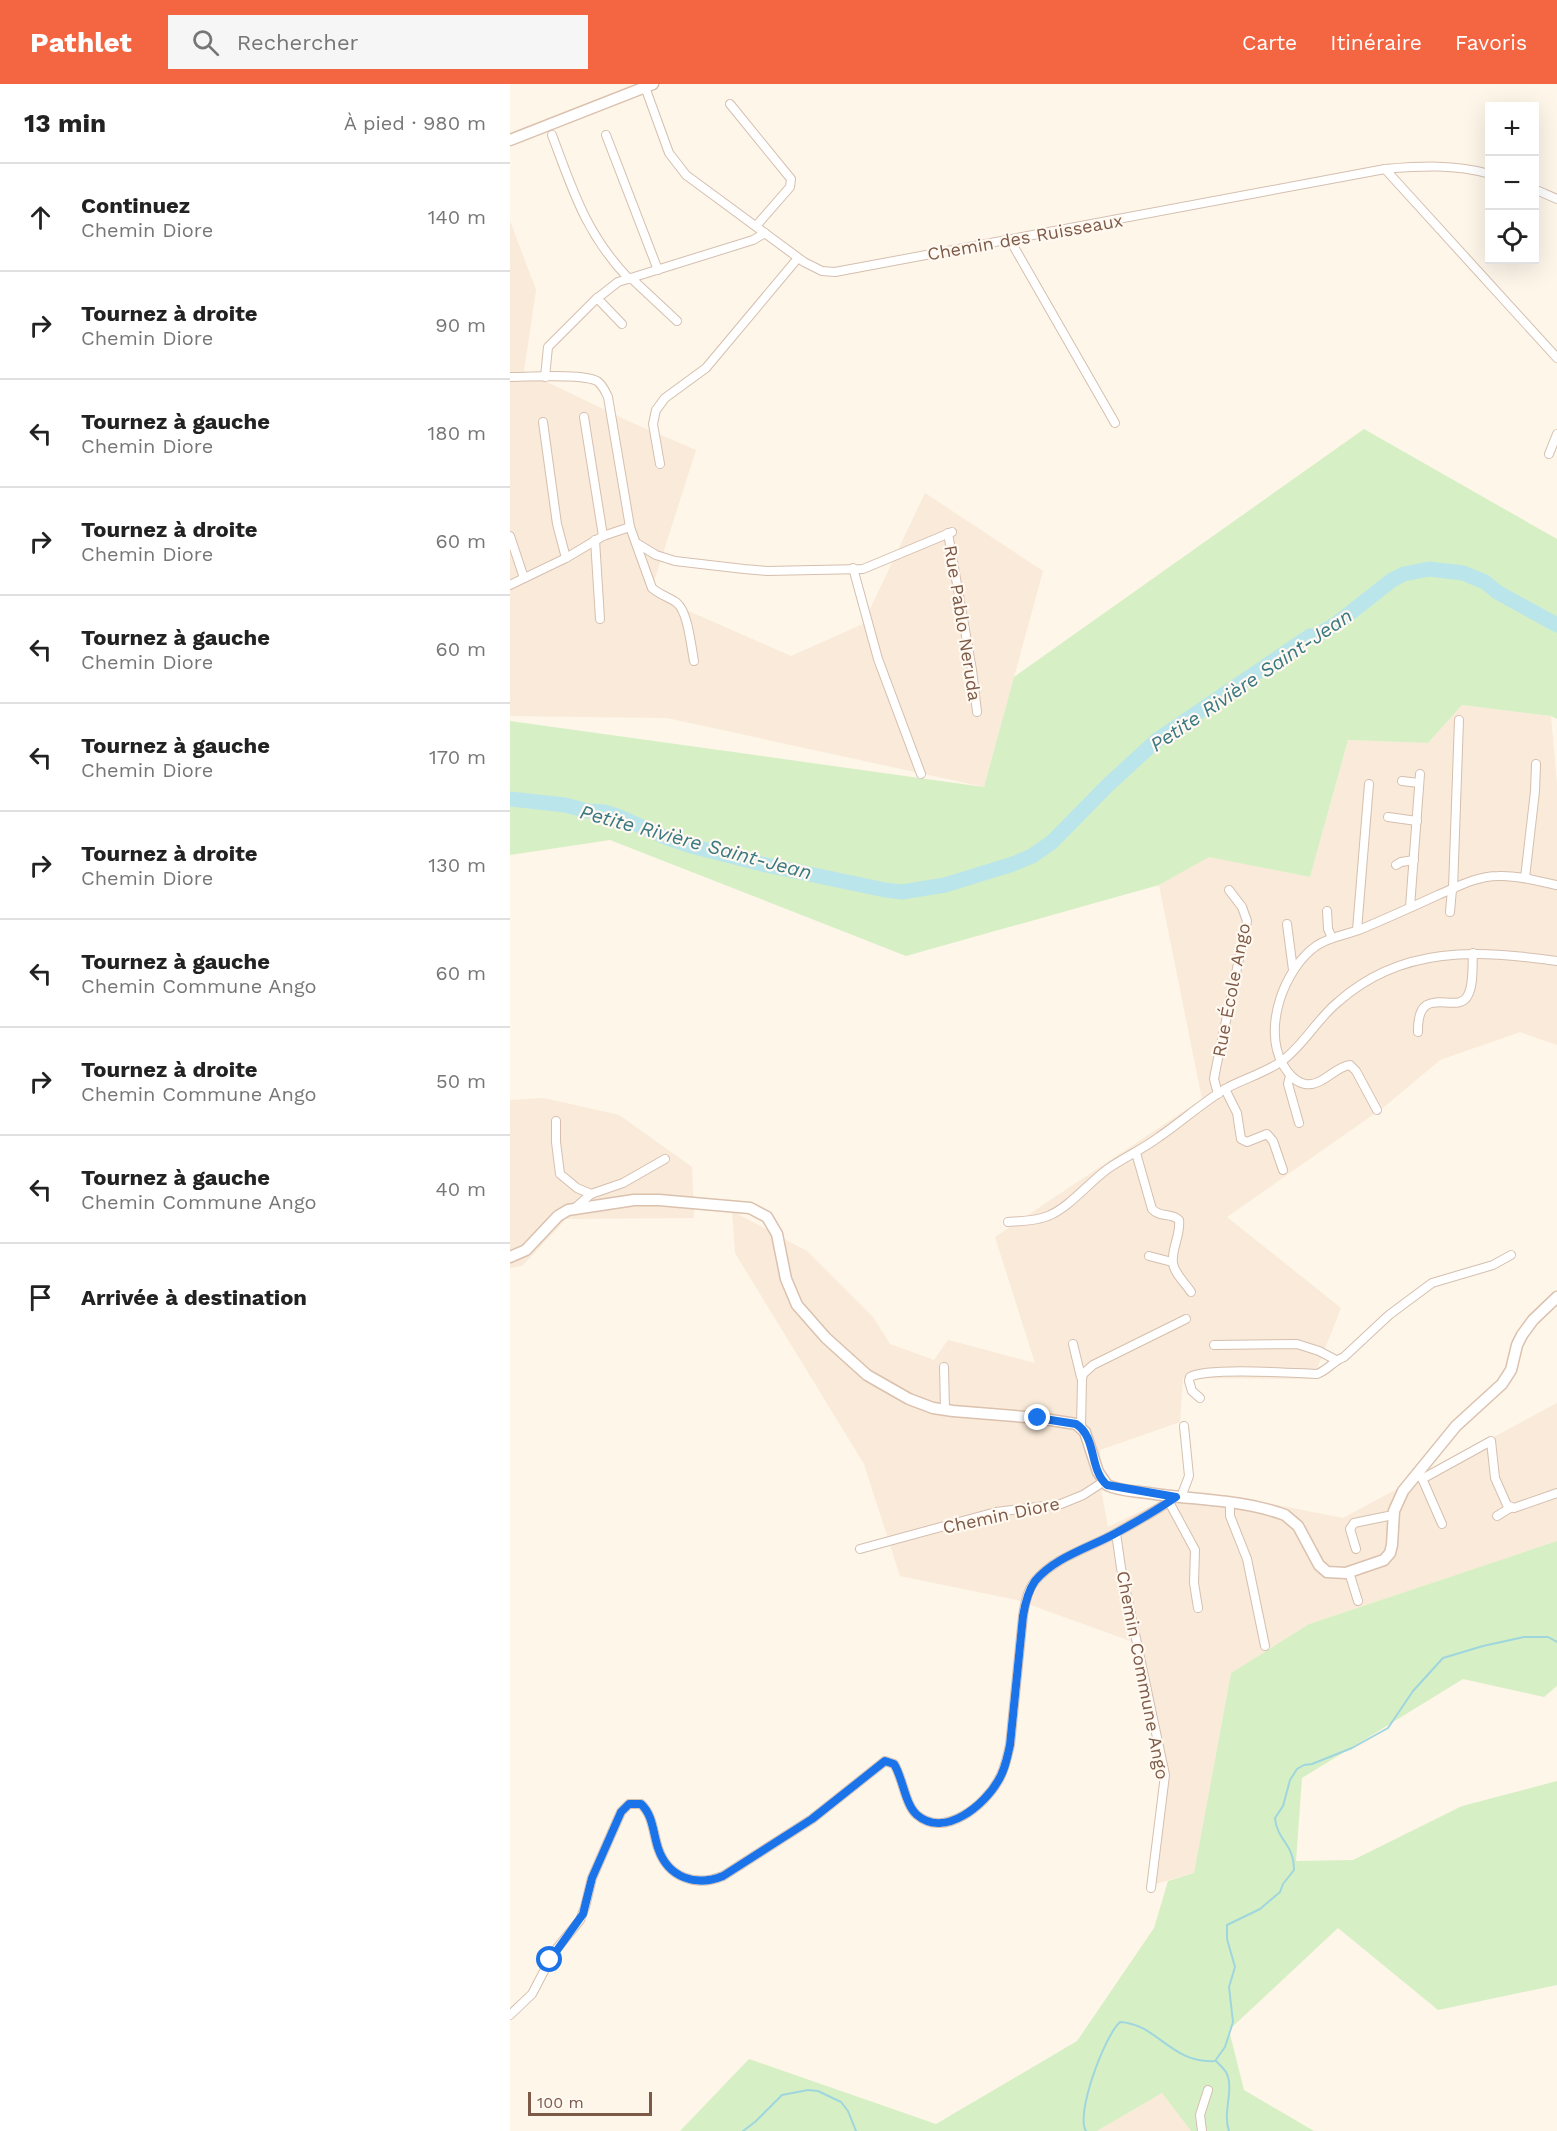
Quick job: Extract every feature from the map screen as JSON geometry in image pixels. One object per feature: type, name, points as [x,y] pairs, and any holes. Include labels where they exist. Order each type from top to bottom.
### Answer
[{"type":"street","points":[[510,140],[649,85]]},
{"type":"street","name":"Chemin des Ruisseaux","points":[[649,85],[669,153],[686,175],[798,258],[822,271],[835,272],[1385,169],[1428,165],[1453,166],[1485,173]]},
{"type":"street","points":[[730,104],[791,178],[790,187],[756,226]]},
{"type":"street","points":[[552,135],[585,219],[599,243],[630,279],[677,321]]},
{"type":"street","points":[[606,135],[658,270]]},
{"type":"street","points":[[1385,169],[1557,358]]},
{"type":"street","points":[[1539,191],[1557,199]]},
{"type":"street","points":[[545,377],[548,347],[597,298],[618,282],[753,240],[765,233]]},
{"type":"street","points":[[1010,240],[1115,423]]},
{"type":"street","points":[[660,464],[653,424],[656,410],[665,398],[705,368],[798,258]]},
{"type":"street","points":[[597,298],[622,324]]},
{"type":"street","points":[[510,377],[592,380],[602,386],[608,397],[630,527],[652,588],[659,594],[674,600],[684,612],[694,661]]},
{"type":"street","points":[[584,417],[603,536]]},
{"type":"street","points":[[543,422],[557,524],[566,558]]},
{"type":"street","points":[[1549,454],[1557,434]]},
{"type":"street","points":[[510,585],[566,558],[603,536],[630,527]]},
{"type":"street","name":"Rue Pablo Neruda","points":[[638,544],[656,555],[675,561],[744,569],[767,571],[863,569],[950,532],[977,712]]},
{"type":"street","points":[[510,536],[524,578]]},
{"type":"street","points":[[595,540],[600,619]]},
{"type":"street","points":[[853,568],[878,659],[921,774]]},
{"type":"street","points":[[1450,912],[1459,720]]},
{"type":"street","points":[[1525,879],[1536,764]]},
{"type":"street","points":[[1410,907],[1420,774]]},
{"type":"street","points":[[1402,781],[1419,783]]},
{"type":"street","points":[[1357,930],[1369,784]]},
{"type":"street","points":[[1388,817],[1417,821]]},
{"type":"street","points":[[1396,865],[1414,860]]},
{"type":"street","points":[[1377,1110],[1356,1071],[1350,1065],[1317,1082],[1304,1084],[1290,1076],[1281,1061],[1275,1045],[1275,1028],[1287,982],[1300,960],[1315,947],[1332,938],[1487,877],[1499,876],[1557,885]]},
{"type":"street","name":"Rue École Ango","points":[[1229,890],[1242,907],[1247,921],[1215,1079],[1237,1113],[1241,1139],[1247,1142],[1267,1134],[1273,1141],[1283,1170]]},
{"type":"street","points":[[1327,911],[1328,929],[1332,938]]},
{"type":"street","points":[[1287,924],[1293,970]]},
{"type":"street","points":[[1418,1032],[1418,1017],[1424,1007],[1430,1004],[1463,1000],[1468,995],[1473,953]]},
{"type":"street","name":"Rue École Ango","points":[[1008,1222],[1026,1221],[1050,1215],[1060,1209],[1100,1174],[1136,1153],[1222,1091],[1281,1061],[1303,1041],[1330,1008],[1359,985],[1404,963],[1473,953],[1557,961]]},
{"type":"street","points":[[1290,1076],[1288,1084],[1299,1123]]},
{"type":"street","points":[[556,1122],[560,1174],[577,1188],[591,1194]]},
{"type":"street","points":[[1136,1153],[1152,1209],[1158,1214],[1173,1216],[1179,1220],[1172,1262],[1191,1292]]},
{"type":"street","points":[[574,1209],[591,1194],[623,1182],[665,1159]]},
{"type":"street","points":[[510,1257],[526,1250],[558,1216],[574,1209],[634,1200],[745,1207],[763,1214],[771,1222],[777,1234],[790,1291],[807,1319],[867,1375],[909,1399],[945,1410],[1038,1418],[1076,1424],[1081,1427]]},
{"type":"street","points":[[1200,1398],[1192,1391],[1189,1381],[1190,1377],[1198,1374],[1228,1372],[1317,1374],[1324,1371],[1336,1360],[1344,1357],[1389,1315],[1432,1283],[1493,1265],[1511,1255]]},
{"type":"street","points":[[1149,1256],[1172,1262]]},
{"type":"street","points":[[1073,1344],[1082,1378],[1081,1427],[1103,1482],[1111,1487],[1175,1499],[1230,1502],[1285,1515],[1298,1526],[1313,1556],[1323,1569],[1338,1574],[1376,1564],[1390,1553],[1393,1515],[1402,1491],[1420,1475],[1456,1426],[1502,1384],[1511,1370],[1522,1335],[1533,1320],[1557,1297]]},
{"type":"street","points":[[1082,1378],[1083,1374],[1093,1365],[1186,1318]]},
{"type":"street","points":[[1214,1344],[1297,1344],[1319,1351],[1336,1360]]},
{"type":"street","points":[[944,1367],[945,1410]]},
{"type":"street","points":[[510,2016],[531,1994],[554,1952],[580,1920],[592,1878],[621,1812],[629,1804],[641,1804],[647,1810],[658,1850],[667,1864],[680,1876],[697,1881],[711,1881],[723,1876],[812,1819],[885,1761],[894,1764],[912,1809],[922,1819],[947,1822],[965,1815],[978,1805],[999,1780],[1005,1766],[1010,1745],[1023,1616],[1026,1598],[1034,1583],[1059,1561],[1116,1533],[1175,1499],[1189,1476],[1184,1426]]},
{"type":"street","points":[[1420,1475],[1491,1441],[1495,1478],[1499,1491],[1510,1508]]},
{"type":"street","points":[[1420,1475],[1442,1524]]},
{"type":"street","name":"Chemin Diore","points":[[860,1549],[996,1512],[1061,1504],[1083,1495],[1103,1482]]},
{"type":"street","points":[[1497,1516],[1510,1508],[1557,1493]]},
{"type":"street","points":[[1175,1499],[1195,1550],[1194,1583],[1198,1608]]},
{"type":"street","points":[[1230,1502],[1230,1516],[1247,1559],[1264,1646]]},
{"type":"street","points":[[1356,1549],[1350,1529],[1354,1523],[1393,1515]]},
{"type":"street","name":"Chemin Commune Ango","points":[[1116,1533],[1121,1568],[1165,1775],[1151,1888]]},
{"type":"street","points":[[1349,1572],[1358,1600]]},
{"type":"street","points":[[1202,2131],[1200,2115],[1208,2090]]},
{"type":"shaded area","points":[[510,221],[536,290],[524,371],[628,421],[696,450],[650,594],[791,656],[863,624],[925,493],[1043,571],[984,787],[667,718],[510,716]]},
{"type":"shaded area","points":[[1462,705],[1551,716],[1557,785],[1557,1045],[1520,1032],[1440,1060],[1384,1107],[1227,1217],[1341,1308],[1313,1379],[1183,1378],[1180,1422],[1100,1450],[1102,1495],[1108,1527],[1163,1500],[1272,1504],[1343,1518],[1557,1403],[1557,1541],[1309,1624],[1231,1673],[1194,1873],[1148,1886],[1161,1773],[1136,1643],[1017,1600],[900,1576],[864,1464],[735,1253],[732,1211],[807,1251],[873,1317],[890,1344],[934,1360],[948,1340],[1035,1363],[995,1237],[1202,1099],[1159,885],[1209,856],[1310,877],[1348,740],[1428,743]]},
{"type":"shaded area","points":[[544,1098],[619,1115],[692,1167],[694,1218],[566,1219],[522,1266],[510,1268],[510,1100]]},
{"type":"shaded area","points":[[1162,2093],[1191,2131],[1097,2131]]},
{"type":"green space","points":[[1364,429],[1557,539],[1557,719],[1551,716],[1462,705],[1428,743],[1348,740],[1310,877],[1209,857],[1159,885],[906,956],[610,840],[510,855],[510,721],[984,787],[1014,677]]},
{"type":"green space","points":[[1557,1541],[1557,1686],[1544,1697],[1463,1679],[1302,1778],[1296,1861],[1353,1860],[1462,1806],[1557,1781],[1557,1985],[1438,2010],[1338,1928],[1229,2030],[1244,2090],[1314,2131],[1191,2131],[1162,2093],[1097,2131],[680,2131],[749,2059],[936,2124],[1077,2041],[1154,1928],[1168,1881],[1194,1873],[1231,1673],[1309,1624]]},
{"type":"waterway","name":"Petite Rivière Saint-Jean","points":[[510,799],[605,812],[691,846],[762,864],[885,890],[902,892],[945,885],[1032,856],[1052,842],[1108,785],[1157,740],[1310,636],[1317,635],[1336,624],[1392,580],[1404,574],[1429,569],[1463,573],[1485,582],[1497,592],[1557,625]]},
{"type":"waterway","points":[[1086,2131],[1085,2109],[1093,2075],[1107,2042],[1120,2022],[1145,2029],[1176,2051],[1200,2060],[1215,2061],[1225,2047],[1233,2022],[1229,1987],[1235,1967],[1227,1939],[1227,1925],[1260,1909],[1280,1892],[1294,1870],[1289,1848],[1276,1826],[1275,1818],[1283,1806],[1290,1780],[1297,1769],[1352,1748],[1388,1728],[1413,1691],[1443,1658],[1524,1637],[1548,1637],[1557,1642]]},
{"type":"waterway","points":[[1216,2061],[1226,2072],[1228,2079],[1227,2124],[1229,2131]]},
{"type":"waterway","points":[[743,2131],[782,2095],[808,2090],[818,2091],[841,2102],[848,2111],[856,2131]]},
{"type":"route","points":[[550,1960],[559,1944],[580,1920],[592,1878],[621,1812],[629,1804],[641,1804],[647,1810],[658,1850],[673,1871],[689,1880],[711,1881],[723,1876],[812,1819],[885,1761],[894,1764],[914,1813],[922,1819],[937,1822],[957,1819],[978,1805],[990,1793],[1005,1766],[1010,1745],[1023,1616],[1026,1598],[1034,1583],[1059,1561],[1116,1533],[1176,1497],[1107,1485],[1101,1479],[1085,1432],[1081,1427],[1076,1424],[1038,1418]]}]
